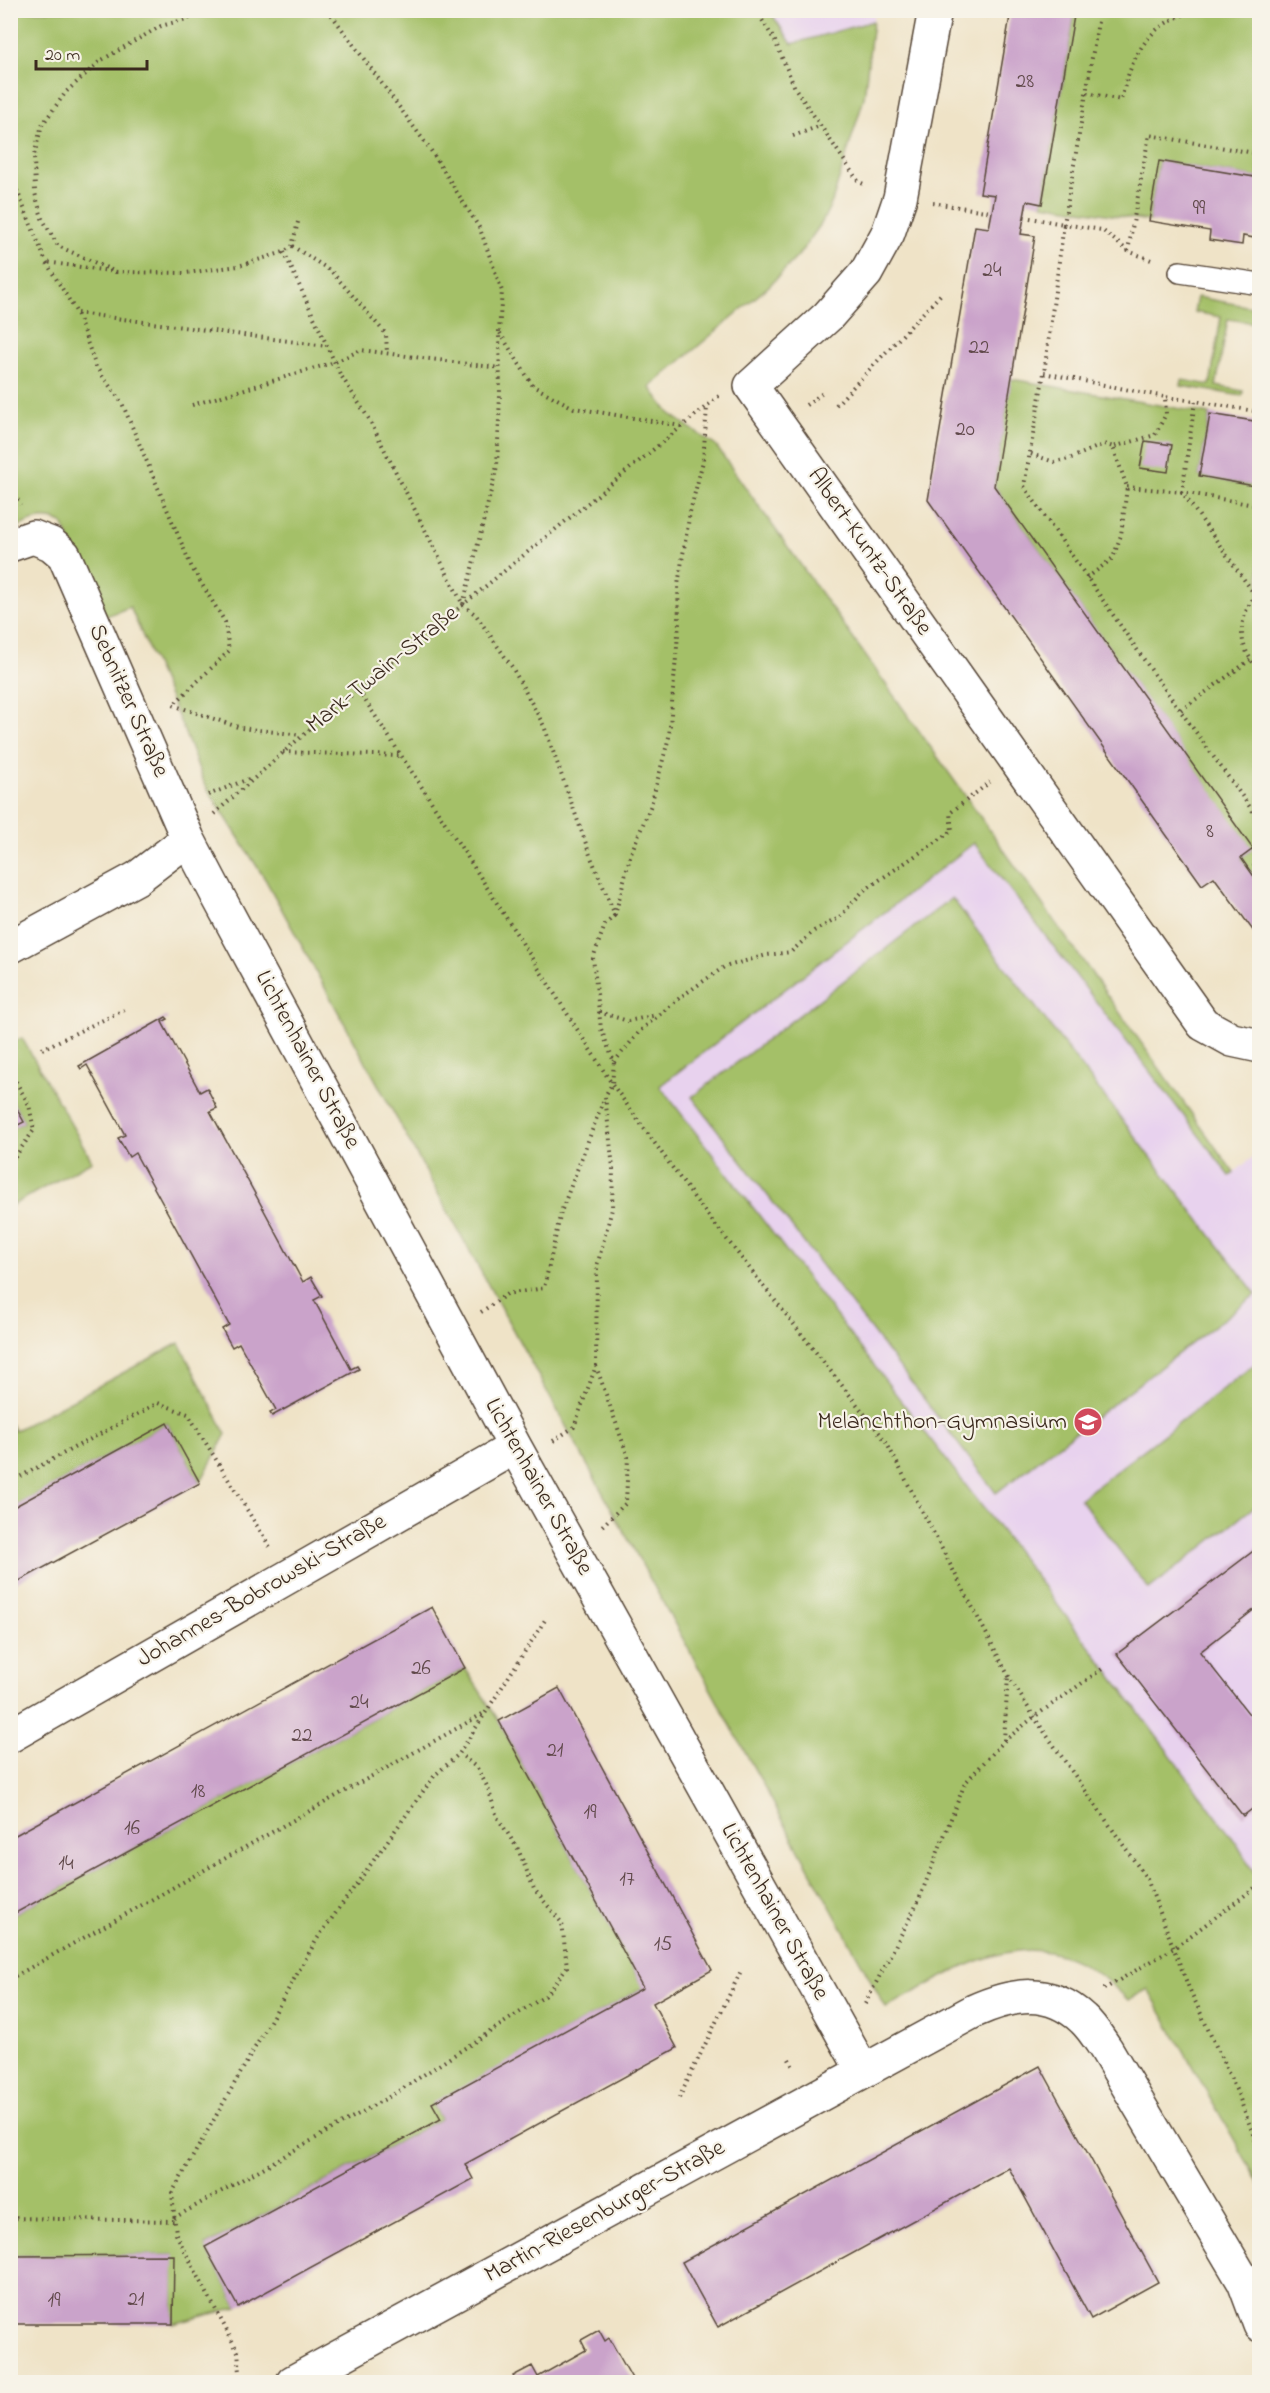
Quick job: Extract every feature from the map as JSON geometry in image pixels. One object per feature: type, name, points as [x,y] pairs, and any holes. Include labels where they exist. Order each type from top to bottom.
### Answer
[{"type":"street","points":[[751,387],[828,316],[866,273],[888,233],[900,198],[935,10]]},
{"type":"street","name":"Albert-Kuntz-Straße","points":[[751,387],[1203,1024],[1232,1040],[1260,1046]]},
{"type":"street","name":"Sebnitzer Straße","points":[[10,545],[33,537],[51,544],[64,555],[188,839],[220,900]]},
{"type":"street","points":[[10,947],[137,878],[188,839]]},
{"type":"street","name":"Lichtenhainer Straße","points":[[220,900],[519,1455],[863,2071]]},
{"type":"street","name":"Johannes-Bobrowski-Straße","points":[[10,1736],[519,1455]]},
{"type":"street","name":"Martin-Riesenburger-Straße","points":[[305,2380],[863,2071],[1001,1999],[1022,1996],[1045,1998],[1071,2009]]},
{"type":"street","points":[[1071,2009],[1085,2020],[1112,2059],[1244,2282],[1260,2325]]},
{"type":"lane","points":[[1180,272],[1260,285]]},
{"type":"path","points":[[116,272],[58,246],[42,218],[35,192],[34,155],[42,125],[66,92],[100,61],[161,26],[219,10]]},
{"type":"path","points":[[328,10],[430,149],[480,229],[502,291],[499,331],[497,466],[463,605]]},
{"type":"path","points":[[756,10],[775,41],[795,88],[859,182],[900,198],[992,212]]},
{"type":"path","points":[[1100,10],[1064,224],[1044,373],[1024,486],[1260,821]]},
{"type":"path","points":[[1087,93],[1121,100],[1127,73],[1134,56],[1147,39],[1161,26],[1184,13],[1204,10]]},
{"type":"path","points":[[793,136],[820,126]]},
{"type":"path","points":[[1128,250],[1149,135],[1260,154]]},
{"type":"path","points":[[10,184],[14,183],[46,262],[77,313],[96,367],[122,403],[192,568],[225,622],[229,651],[173,705],[241,728],[302,736]]},
{"type":"path","points":[[46,262],[116,272],[196,271],[238,266],[284,252],[292,246],[298,218]]},
{"type":"path","points":[[1024,218],[1102,230],[1128,250],[1180,272]]},
{"type":"path","points":[[292,246],[331,271],[386,334],[387,353]]},
{"type":"path","points":[[284,252],[334,362],[369,419],[463,605],[476,615],[512,667],[544,726],[594,865],[615,915]]},
{"type":"path","points":[[836,405],[942,293]]},
{"type":"path","points":[[77,313],[327,346]]},
{"type":"path","points":[[499,331],[533,386],[574,408],[682,426]]},
{"type":"path","points":[[192,405],[334,362],[361,350],[499,368]]},
{"type":"path","points":[[1044,373],[1166,397],[1260,412]]},
{"type":"path","name":"Mark-Twain-Straße","points":[[188,839],[282,752],[724,392],[751,387]]},
{"type":"path","points":[[1030,454],[1054,462],[1069,459],[1104,444],[1113,447],[1155,435],[1166,414],[1166,397]]},
{"type":"path","points":[[1195,402],[1182,492],[1255,595]]},
{"type":"path","points":[[453,1332],[507,1294],[544,1288],[561,1212],[605,1096],[612,1084],[614,1062],[601,1029],[593,958],[604,925],[615,915],[631,853],[651,805],[669,737],[679,623],[678,585],[690,512],[703,461],[707,407]]},
{"type":"path","points":[[1087,578],[1113,558],[1121,535],[1127,487],[1113,447]]},
{"type":"path","points":[[1127,487],[1182,492],[1260,506]]},
{"type":"path","points":[[1260,590],[1244,612],[1242,629],[1243,645],[1250,660],[1260,670]]},
{"type":"path","points":[[1181,710],[1250,660]]},
{"type":"path","points":[[359,691],[612,1084],[695,1199],[885,1440],[1008,1675],[1034,1717],[1148,1879],[1189,1988],[1238,2094],[1260,2152]]},
{"type":"path","points":[[282,752],[402,756]]},
{"type":"path","points":[[614,1062],[641,1030],[682,996],[724,968],[791,952],[814,931],[839,918],[863,891],[952,831],[950,813],[976,793]]},
{"type":"path","points":[[1253,867],[1260,862]]},
{"type":"path","points":[[42,1049],[124,1010]]},
{"type":"path","points":[[599,1012],[628,1022],[661,1014]]},
{"type":"path","points":[[10,1071],[29,1105],[34,1130],[10,1164]]},
{"type":"path","points":[[601,1527],[626,1503],[627,1457],[596,1366],[597,1266],[612,1209],[613,1168],[605,1096]]},
{"type":"path","points":[[519,1455],[574,1426],[596,1366]]},
{"type":"path","points":[[10,1482],[158,1403],[188,1414],[272,1550]]},
{"type":"path","points":[[241,2382],[238,2352],[176,2234],[172,2193],[317,1939],[435,1775],[459,1754],[547,1617]]},
{"type":"path","points":[[862,2011],[918,1902],[965,1783],[1004,1741],[1105,1667]]},
{"type":"path","points":[[1004,1741],[1008,1675]]},
{"type":"path","points":[[10,1979],[486,1711]]},
{"type":"path","points":[[10,2218],[174,2219],[394,2094],[545,1996],[567,1967],[562,1923],[534,1889],[518,1849],[497,1817],[488,1788],[477,1768],[459,1754]]},
{"type":"path","points":[[1071,2009],[1174,1948],[1260,1884]]},
{"type":"path","points":[[679,2098],[741,1971]]},
{"type":"shaded area","points":[[769,11],[875,11],[873,21],[792,44]]},
{"type":"shaded area","name":"Melanchthon-Gymnasium","points":[[974,843],[1230,1176],[1259,1152],[1259,1882],[1237,1844],[1105,1667],[660,1086]]},
{"type":"green space","points":[[769,10],[792,44],[873,21],[864,98],[832,202],[821,224],[798,256],[769,286],[650,387],[669,413],[716,446],[1234,1173],[1230,1176],[974,843],[660,1086],[1105,1667],[1237,1844],[1259,1882],[1259,2183],[1148,1989],[1128,2000],[1096,1973],[1066,1957],[1037,1950],[1008,1952],[979,1960],[886,2008],[265,879],[205,785],[130,607],[106,616],[62,523],[42,519],[30,521],[11,530],[11,11]]},
{"type":"green space","points":[[1075,11],[1259,11],[1259,178],[1159,161],[1149,221],[1042,204]]},
{"type":"green space","points":[[1197,297],[1257,308],[1255,323],[1228,319],[1216,386],[1243,391],[1242,396],[1181,386],[1182,380],[1210,385],[1221,317],[1194,312]]},
{"type":"green space","points":[[1011,379],[1210,414],[1199,476],[1259,487],[1259,885],[1241,858],[1252,849],[994,486]]},
{"type":"green space","points":[[952,898],[1256,1294],[996,1493],[692,1097]]},
{"type":"green space","points":[[22,1038],[92,1161],[11,1206],[10,1129],[24,1122],[10,1097],[11,1043]]},
{"type":"green space","points":[[179,1343],[226,1434],[200,1483],[167,1423],[11,1509],[11,1424],[14,1431]]},
{"type":"green space","points":[[1255,1364],[1260,1369],[1259,1503],[1149,1589],[1080,1499]]},
{"type":"green space","points":[[465,1668],[499,1721],[643,1988],[432,2104],[441,2119],[205,2246],[238,2307],[173,2324],[173,2255],[11,2256],[10,1916]]},
{"type":"building","points":[[1011,10],[1075,10],[1042,204],[1027,201],[1021,234],[1035,236],[994,486],[1253,849],[1241,858],[1260,885],[1260,940],[1214,877],[1202,885],[928,500],[975,226],[989,228],[995,195],[980,193]]},
{"type":"building","points":[[1159,161],[1260,178],[1260,239],[1243,236],[1242,245],[1209,240],[1210,231],[1149,221]]},
{"type":"building","points":[[1210,414],[1260,422],[1260,487],[1199,476]]},
{"type":"building","points":[[1145,441],[1172,445],[1168,472],[1140,468]]},
{"type":"building","points":[[166,1017],[168,1019],[162,1022],[200,1092],[207,1088],[217,1108],[210,1111],[303,1282],[311,1277],[322,1296],[314,1300],[351,1369],[357,1366],[359,1369],[272,1416],[270,1413],[276,1410],[239,1343],[232,1347],[222,1329],[229,1325],[135,1153],[129,1157],[118,1138],[125,1135],[87,1065],[81,1069],[79,1066]]},
{"type":"building","points":[[10,1097],[24,1122],[10,1129]]},
{"type":"building","points":[[167,1423],[200,1483],[10,1586],[10,1509]]},
{"type":"building","points":[[1260,1546],[1260,1605],[1200,1652],[1260,1728],[1260,1803],[1243,1816],[1117,1654]]},
{"type":"building","points":[[432,1607],[465,1668],[10,1916],[10,1838]]},
{"type":"building","points":[[559,1688],[712,1970],[653,2003],[677,2048],[465,2164],[473,2179],[238,2307],[205,2247],[441,2119],[432,2103],[643,1988],[499,1721]]},
{"type":"building","points":[[1040,2066],[1158,2282],[1091,2319],[1009,2168],[718,2327],[682,2262]]},
{"type":"building","points":[[174,2255],[173,2324],[10,2324],[10,2256]]},
{"type":"building","points":[[599,2330],[605,2341],[609,2338],[634,2382],[517,2382],[513,2376],[532,2366],[538,2377],[586,2350],[581,2340]]},
{"type":"place","name":"Melanchthon-Gymnasium","points":[[1088,1422]]}]
